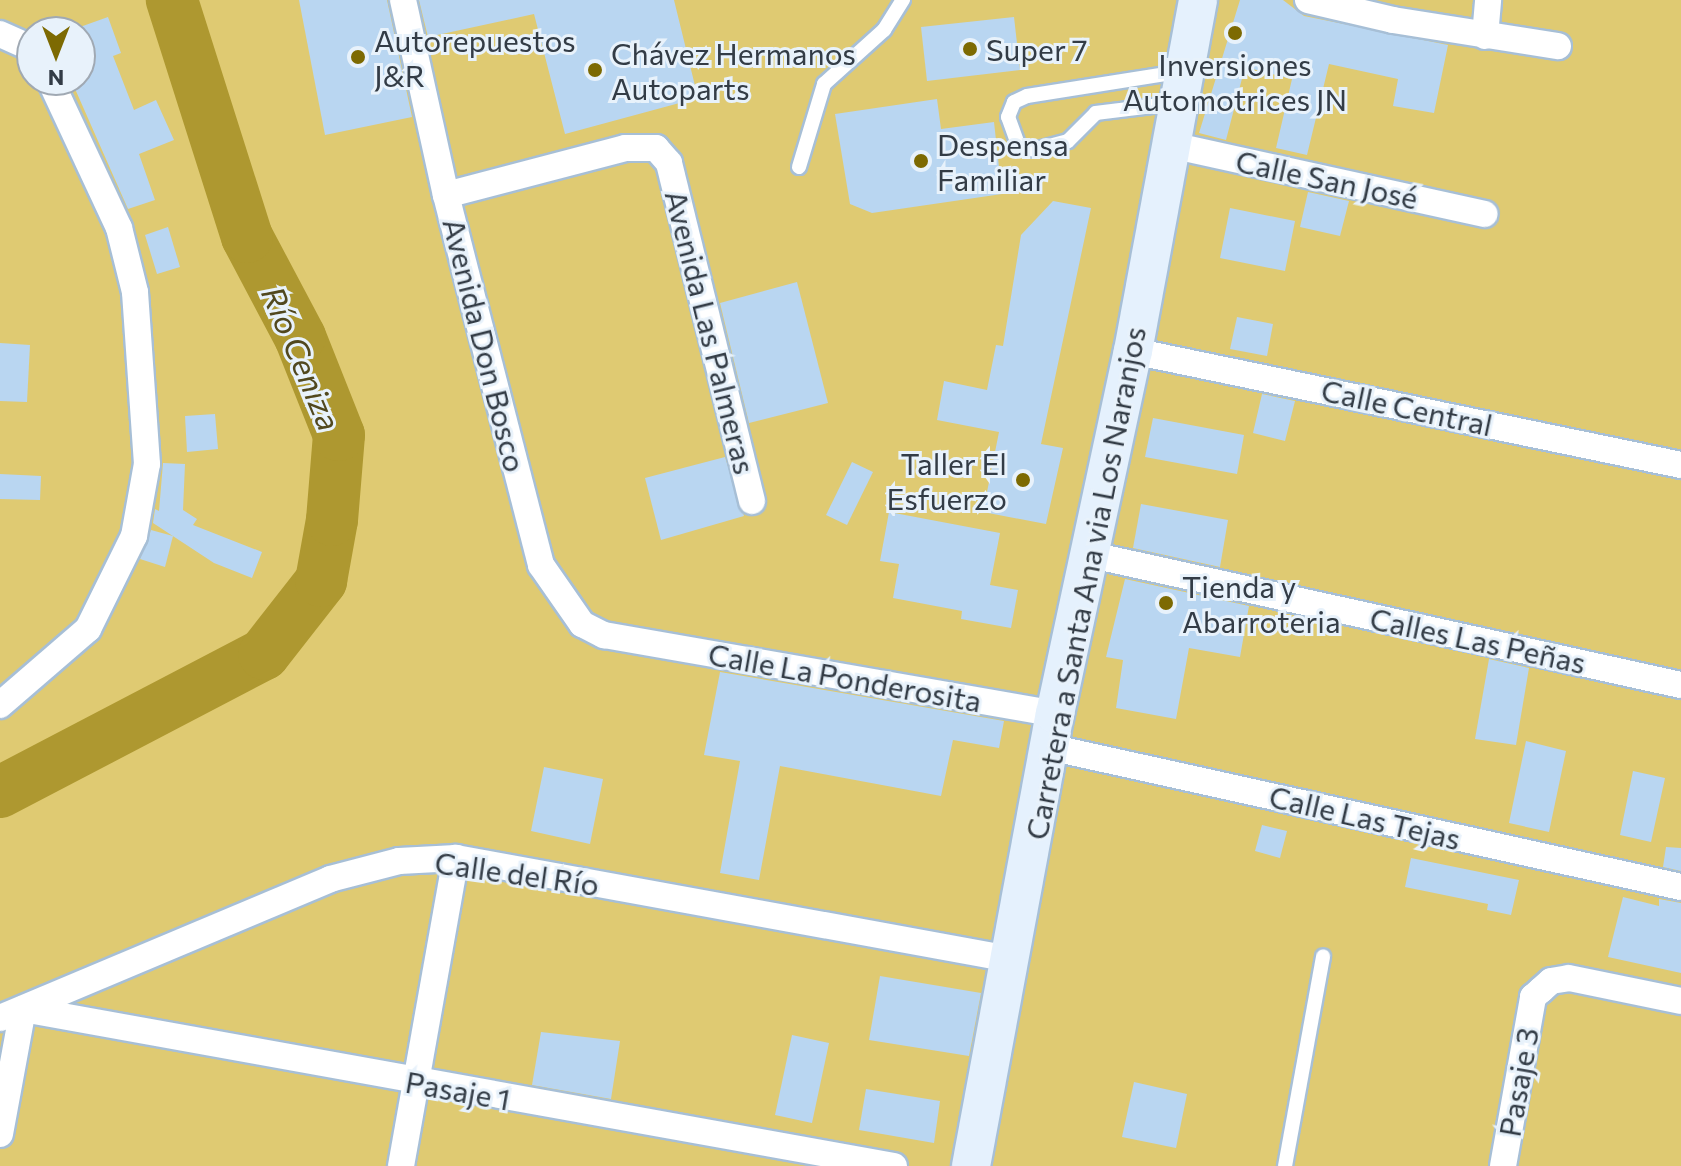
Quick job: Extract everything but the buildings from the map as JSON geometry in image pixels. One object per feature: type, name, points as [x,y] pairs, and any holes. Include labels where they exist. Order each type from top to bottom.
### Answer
[{"type":"main road","name":"Carretera a Santa Ana via Los Naranjos","points":[[971,1166],[1052,731],[1087,554],[1133,351],[1198,0]]},
{"type":"street","name":"Avenida Don Bosco","points":[[403,0],[446,195],[541,565],[582,624],[635,640]]},
{"type":"street","points":[[1308,0],[1485,36],[1558,46]]},
{"type":"street","points":[[1485,36],[1488,0]]},
{"type":"street","points":[[0,705],[88,629],[134,536],[147,464],[135,292],[119,228],[57,96]]},
{"type":"street","name":"Calle San José","points":[[1171,145],[1484,214]]},
{"type":"street","name":"Avenida Las Palmeras","points":[[446,195],[625,148],[656,148],[669,163],[752,501]]},
{"type":"street","name":"Calle Central","points":[[1133,351],[1681,465]]},
{"type":"street","name":"Calles Las Peñas","points":[[1087,554],[1681,685]]},
{"type":"street","name":"Calle La Ponderosita","points":[[635,640],[1052,731]]},
{"type":"street","name":"Calle Las Tejas","points":[[1052,731],[1681,887]]},
{"type":"street","points":[[401,1166],[456,858]]},
{"type":"street","name":"Calle del Río","points":[[11,1013],[330,879],[399,861],[456,858],[1010,959]]},
{"type":"street","name":"Pasaje 3","points":[[1503,1166],[1537,994],[1551,981],[1569,978],[1681,1001]]},
{"type":"street","points":[[0,1134],[11,1013]]},
{"type":"street","name":"Pasaje 1","points":[[11,1013],[894,1166]]},
{"type":"lane","points":[[799,167],[824,84],[884,30],[903,0]]},
{"type":"lane","points":[[1181,87],[1096,113],[1068,141],[1035,150],[1019,147],[1008,117],[1014,102],[1027,96],[1181,87]]},
{"type":"lane","points":[[1285,1166],[1323,956]]},
{"type":"shaded area","points":[[0,0],[1681,0],[1681,1166],[0,1166]]},
{"type":"waterway","name":"Río Ceniza","points":[[0,792],[264,654],[321,581],[332,520],[339,435],[300,337],[247,237],[172,0]]},
{"type":"place","name":"Inversiones Automotrices JN","points":[[1235,33]]},
{"type":"place","name":"Super 7","points":[[970,49]]},
{"type":"place","name":"Autorepuestos J&R","points":[[358,57]]},
{"type":"place","name":"Chávez Hermanos Autoparts","points":[[595,70]]},
{"type":"place","name":"Despensa Familiar","points":[[921,161]]},
{"type":"place","name":"Taller El Esfuerzo","points":[[1023,480]]},
{"type":"place","name":"Tienda y Abarroteria","points":[[1166,603]]}]
